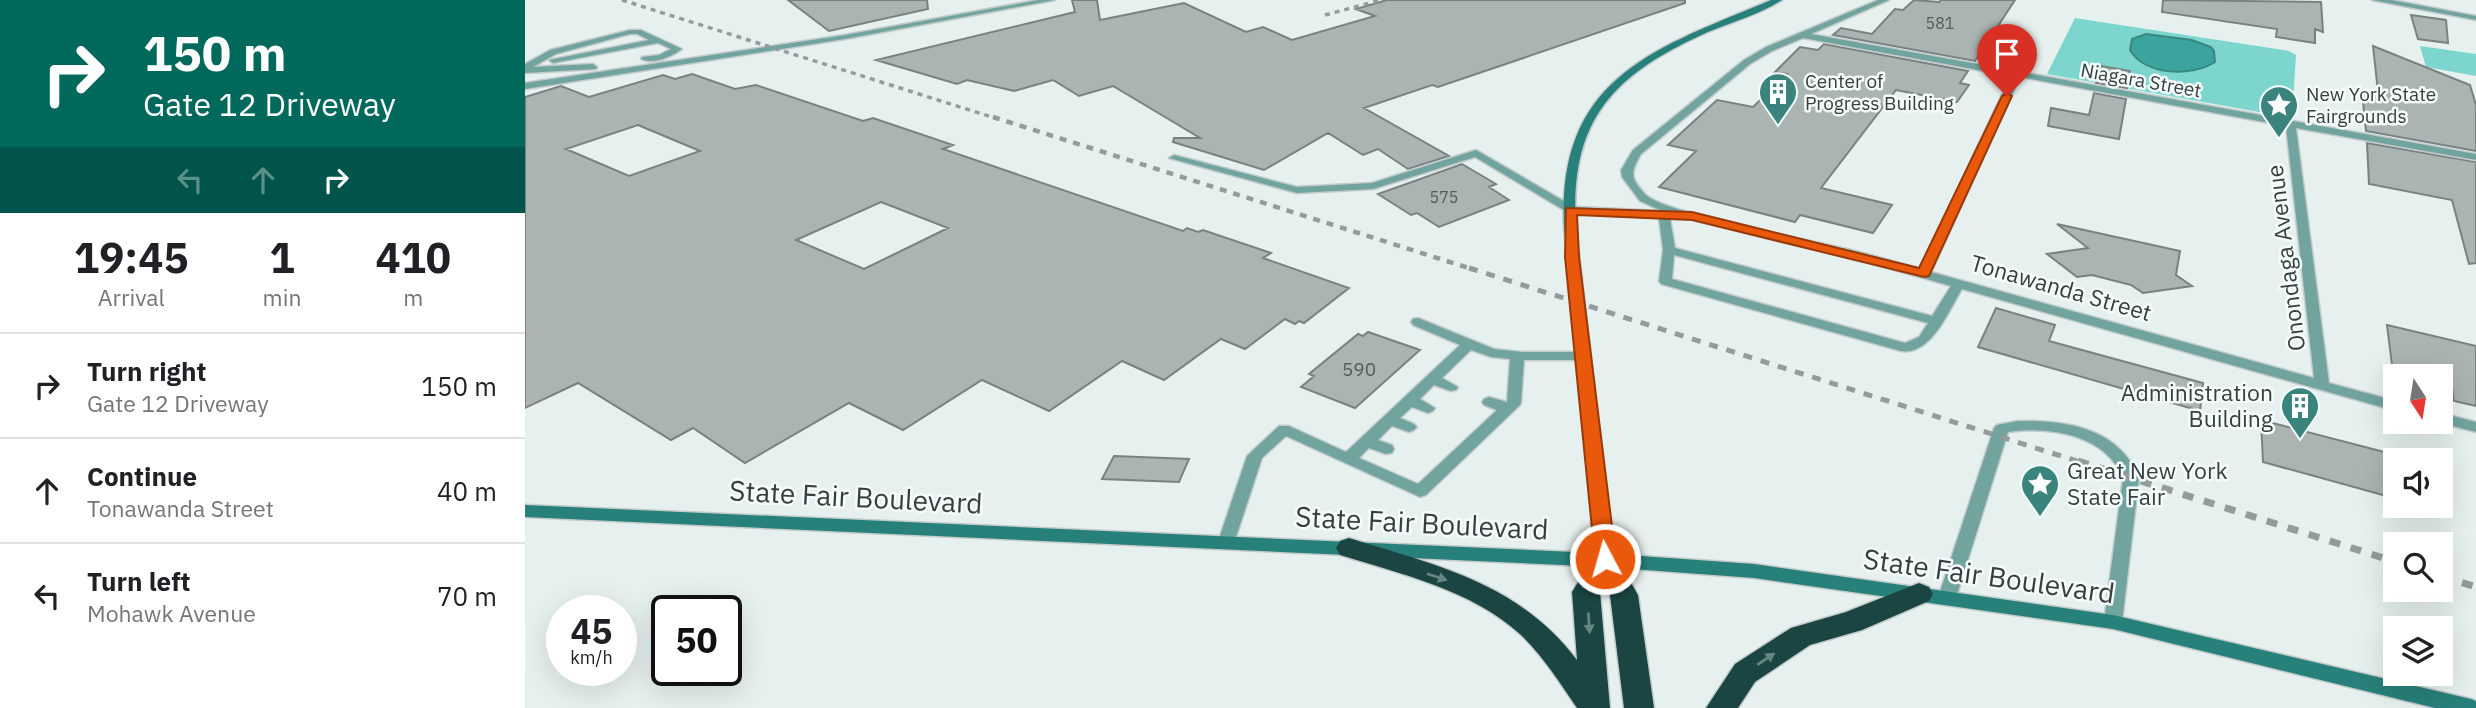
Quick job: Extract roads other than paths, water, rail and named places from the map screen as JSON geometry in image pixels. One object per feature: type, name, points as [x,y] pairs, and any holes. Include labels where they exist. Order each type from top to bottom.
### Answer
[{"type":"highway","points":[[1349,548],[1470,587],[1524,621],[1566,669],[1594,708]]},
{"type":"highway","points":[[1594,708],[1586,592],[1605,559]]},
{"type":"highway","points":[[1605,559],[1624,595],[1639,708]]},
{"type":"highway","points":[[1721,708],[1745,673],[1801,636],[1852,622],[1919,594]]},
{"type":"main road","points":[[1605,559],[1572,257],[1570,180],[1577,142],[1594,111],[1609,92],[1660,53],[1779,0]]},
{"type":"main road","name":"State Fair Boulevard","points":[[525,511],[1605,559],[1754,571],[2113,622],[2471,708]]},
{"type":"lane","points":[[525,86],[834,39],[1052,0]]},
{"type":"lane","points":[[1801,35],[1885,0]]},
{"type":"lane","points":[[2376,0],[2476,18]]},
{"type":"lane","points":[[630,32],[638,32],[678,49],[661,57],[605,65],[528,67],[553,52],[630,32]]},
{"type":"lane","name":"Niagara Street","points":[[1801,35],[2476,157]]},
{"type":"lane","name":"Tonawanda Street","points":[[1801,35],[1747,62],[1637,152],[1626,170],[1635,190],[1644,199],[1692,216],[1924,273],[2383,402]]},
{"type":"lane","points":[[1924,273],[2016,75]]},
{"type":"lane","name":"Onondaga Avenue","points":[[2291,124],[2322,386]]},
{"type":"lane","points":[[1174,158],[1297,190],[1373,186],[1476,153],[1571,210],[1692,216]]},
{"type":"lane","points":[[1664,214],[1669,250],[1665,281],[1906,348],[1924,340],[1959,283]]},
{"type":"lane","points":[[1669,250],[1936,321]]},
{"type":"lane","points":[[1418,322],[1491,353],[1517,356],[1584,356]]},
{"type":"lane","points":[[1348,459],[1469,344]]},
{"type":"lane","points":[[1227,542],[1255,456],[1285,429],[1420,491],[1433,470],[1456,447],[1484,432],[1514,403],[1517,356]]},
{"type":"lane","points":[[1432,379],[1451,387]]},
{"type":"lane","points":[[1410,400],[1428,408]]},
{"type":"lane","points":[[1489,402],[1508,409]]},
{"type":"lane","points":[[1390,419],[1409,426]]},
{"type":"lane","points":[[2453,421],[2476,427]]},
{"type":"lane","points":[[1947,598],[2001,428],[2021,424],[2046,426],[2071,430],[2113,449],[2129,465],[2131,478],[2113,622]]},
{"type":"lane","points":[[1468,425],[1484,432]]},
{"type":"lane","points":[[1367,441],[1386,449]]},
{"type":"railway","points":[[622,0],[998,119]]},
{"type":"railway","points":[[1325,15],[1381,0]]},
{"type":"railway","points":[[993,117],[1475,270]]},
{"type":"railway","points":[[1469,268],[2083,463]]},
{"type":"railway","points":[[2078,461],[2383,558]]},
{"type":"railway","points":[[2453,580],[2476,587]]},
{"type":"place","name":"Center of Progress Building","points":[[1778,126]]},
{"type":"place","name":"New York State Fairgrounds","points":[[2279,139]]},
{"type":"place","name":"Administration Building","points":[[2300,440]]},
{"type":"place","name":"Great New York State Fair","points":[[2040,518]]}]
